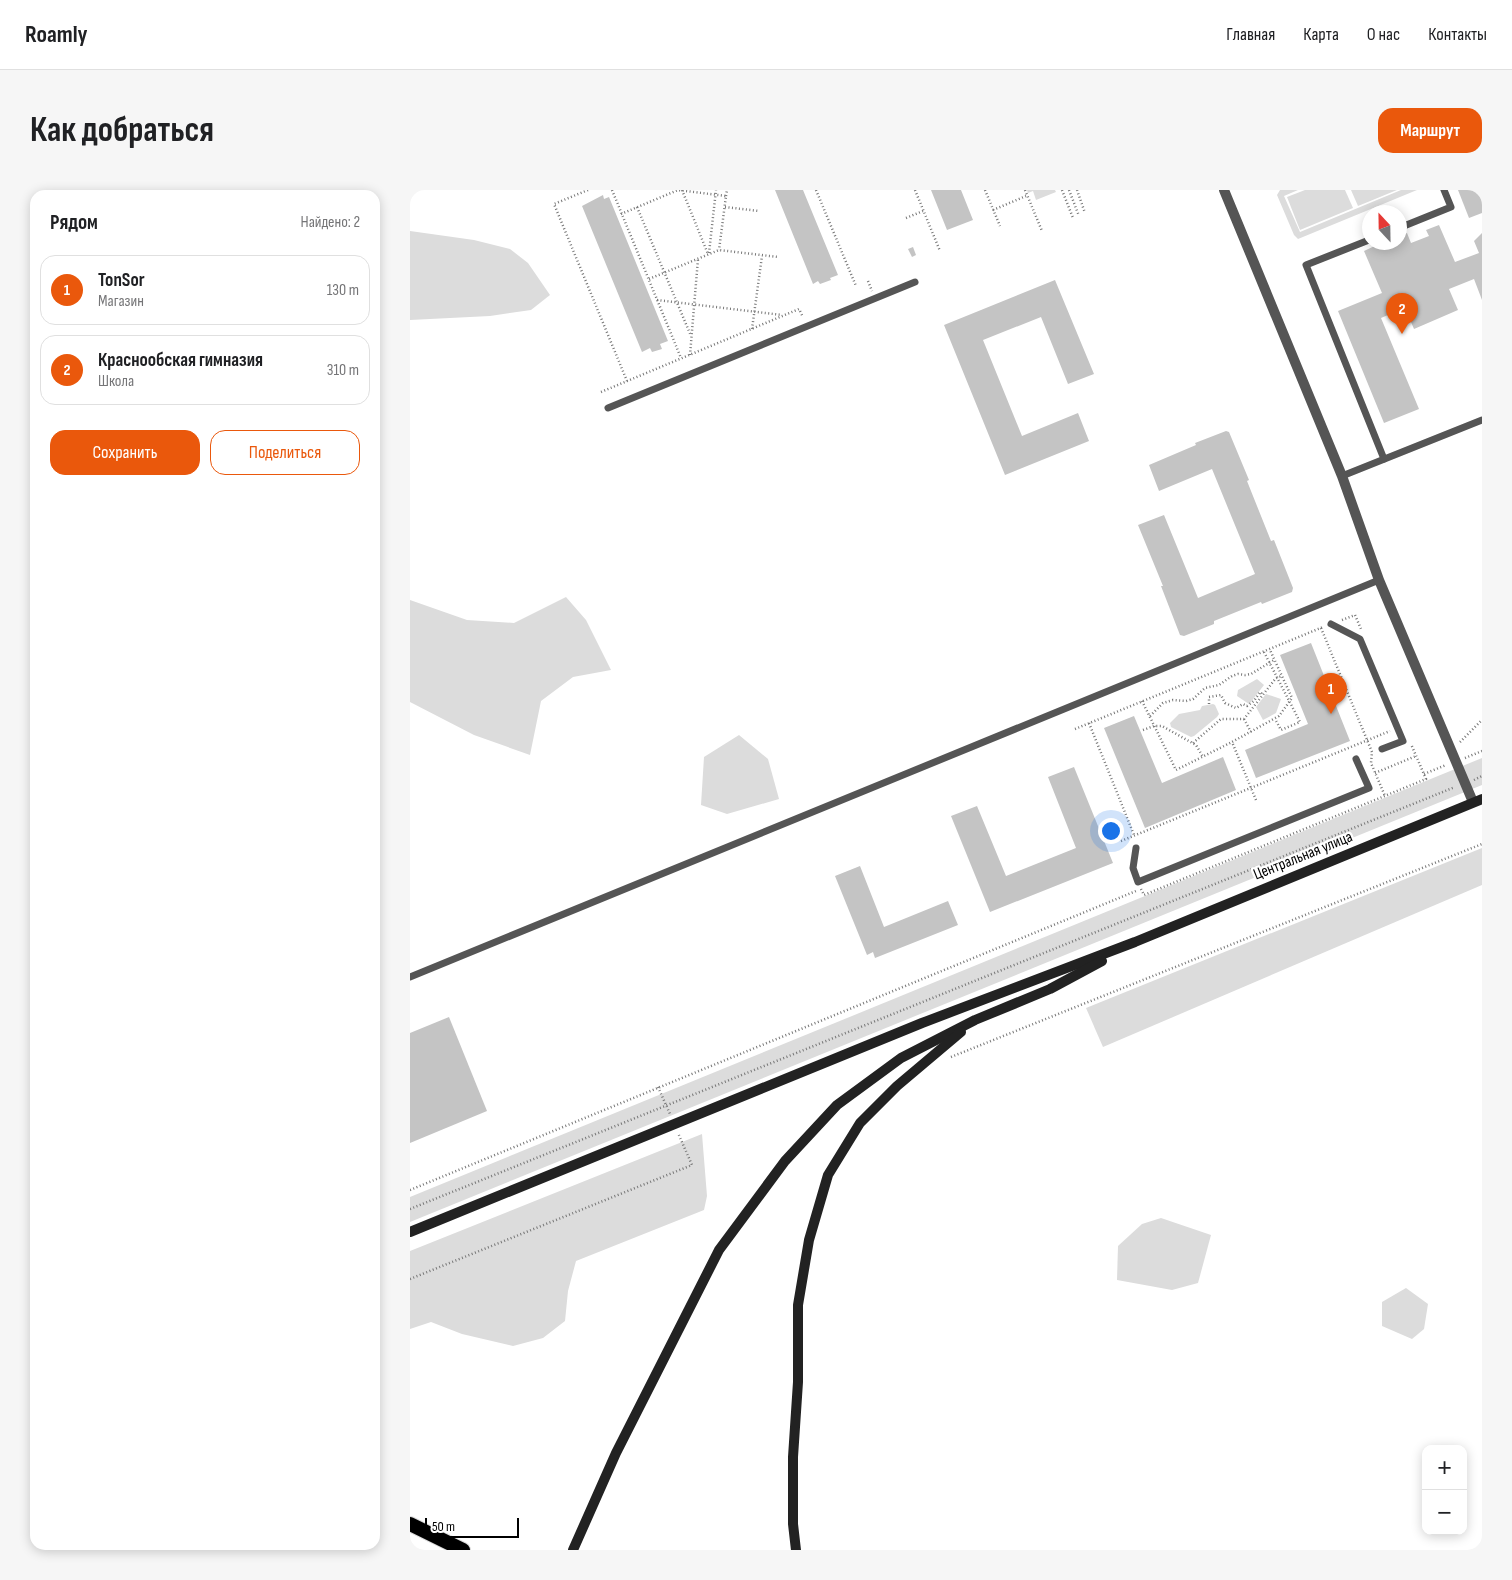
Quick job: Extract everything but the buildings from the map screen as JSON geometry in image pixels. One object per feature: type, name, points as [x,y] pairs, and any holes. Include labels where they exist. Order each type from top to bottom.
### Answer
[{"type":"highway","points":[[410,1524],[463,1550]]},
{"type":"main road","name":"Центральная улица","points":[[1136,942],[1477,801]]},
{"type":"main road","points":[[573,1550],[616,1453],[719,1250],[785,1160],[837,1105],[901,1058],[975,1020],[1050,989],[1136,942]]},
{"type":"main road","points":[[410,1232],[922,1023],[1136,942]]},
{"type":"main road","points":[[796,1550],[793,1524],[793,1457],[798,1382],[798,1305],[809,1240],[828,1175],[860,1123],[897,1086],[975,1020]]},
{"type":"street","points":[[1224,190],[1342,476],[1379,580],[1465,783],[1477,801]]},
{"type":"lane","points":[[1407,225],[1451,207],[1444,190]]},
{"type":"lane","points":[[1362,243],[1306,265],[1384,459]]},
{"type":"lane","points":[[608,408],[915,282]]},
{"type":"lane","points":[[1342,476],[1482,420]]},
{"type":"lane","points":[[410,977],[1379,580]]},
{"type":"lane","points":[[1332,624],[1360,639],[1403,740],[1382,749]]},
{"type":"lane","points":[[1137,845],[1133,868],[1138,882],[1369,788],[1356,758]]},
{"type":"path","points":[[588,190],[554,204],[627,381]]},
{"type":"path","points":[[612,190],[682,358]]},
{"type":"path","points":[[622,214],[678,190],[726,196]]},
{"type":"path","points":[[682,190],[708,254]]},
{"type":"path","points":[[708,254],[716,190]]},
{"type":"path","points":[[720,250],[727,190]]},
{"type":"path","points":[[816,190],[856,286]]},
{"type":"path","points":[[915,190],[940,251]]},
{"type":"path","points":[[985,190],[1000,226]]},
{"type":"path","points":[[1025,190],[1042,231]]},
{"type":"path","points":[[1062,190],[1073,218]]},
{"type":"path","points":[[1068,190],[1079,216]]},
{"type":"path","points":[[1077,190],[1085,213]]},
{"type":"path","points":[[993,210],[1027,196]]},
{"type":"path","points":[[637,207],[691,336]]},
{"type":"path","points":[[725,207],[759,211]]},
{"type":"path","points":[[906,218],[923,211]]},
{"type":"path","points":[[649,279],[720,250],[778,258]]},
{"type":"path","points":[[752,329],[762,255]]},
{"type":"path","points":[[690,355],[698,259]]},
{"type":"path","points":[[657,300],[785,315]]},
{"type":"path","points":[[601,392],[799,309]]},
{"type":"path","points":[[1075,729],[1332,624]]},
{"type":"path","points":[[1321,628],[1372,752],[1371,763],[1385,796]]},
{"type":"path","points":[[1142,701],[1176,770],[1280,716],[1292,698],[1270,649]]},
{"type":"path","points":[[1264,652],[1300,722],[1281,730],[1275,718]]},
{"type":"path","points":[[1150,716],[1163,703],[1173,700],[1186,701],[1193,699],[1205,688],[1219,685],[1238,674],[1251,674],[1275,660]]},
{"type":"path","points":[[1244,719],[1276,678],[1282,676]]},
{"type":"path","points":[[1209,704],[1209,697],[1219,694],[1225,703],[1236,708],[1243,704],[1247,706],[1254,701],[1260,692],[1263,695]]},
{"type":"path","points":[[1193,743],[1221,719],[1244,719]]},
{"type":"path","points":[[1244,719],[1251,732]]},
{"type":"path","points":[[1452,750],[1482,720]]},
{"type":"path","points":[[1089,723],[1137,845]]},
{"type":"path","points":[[1143,730],[1154,726],[1162,726],[1196,745],[1203,756]]},
{"type":"path","points":[[1121,841],[1398,728]]},
{"type":"path","points":[[1232,742],[1256,800]]},
{"type":"path","points":[[1375,773],[1416,756]]},
{"type":"path","points":[[410,1190],[1141,889],[1144,895],[1426,779],[1424,774]]},
{"type":"path","points":[[410,1208],[1482,776]]},
{"type":"path","points":[[951,1057],[1482,844]]},
{"type":"path","points":[[1143,880],[1148,893]]},
{"type":"path","points":[[410,1279],[692,1165]]},
{"type":"shaded area","points":[[1027,190],[1055,190],[1056,192],[1036,200],[1033,191],[1028,193]]},
{"type":"shaded area","points":[[1280,190],[1298,190],[1284,196],[1300,232],[1362,206],[1362,213],[1298,239],[1294,235],[1277,195]]},
{"type":"shaded area","points":[[1305,190],[1345,190],[1353,208],[1300,230],[1287,197]]},
{"type":"shaded area","points":[[1351,190],[1397,190],[1358,206]]},
{"type":"shaded area","points":[[1401,190],[1417,190],[1381,205],[1365,205]]},
{"type":"shaded area","points":[[410,231],[474,240],[510,249],[528,263],[550,295],[531,310],[490,316],[410,320]]},
{"type":"shaded area","points":[[566,597],[586,620],[611,670],[573,677],[541,701],[530,755],[474,735],[410,702],[410,600],[467,620],[514,623]]},
{"type":"shaded area","points":[[1257,679],[1264,685],[1249,704],[1237,696],[1238,690]]},
{"type":"shaded area","points":[[1266,694],[1281,699],[1276,713],[1263,720],[1256,707]]},
{"type":"shaded area","points":[[1213,704],[1219,714],[1194,736],[1191,737],[1171,727],[1170,723],[1179,714],[1200,710],[1202,706]]},
{"type":"shaded area","points":[[739,735],[768,759],[779,799],[727,814],[701,805],[704,757]]},
{"type":"shaded area","points":[[1482,758],[1482,785],[410,1222],[410,1197]]},
{"type":"shaded area","points":[[1482,848],[1482,885],[1103,1047],[1086,1008]]},
{"type":"shaded area","points":[[702,1134],[707,1196],[704,1210],[576,1261],[568,1291],[565,1321],[543,1338],[513,1346],[462,1334],[431,1322],[410,1329],[410,1251]]},
{"type":"shaded area","points":[[1161,1218],[1211,1235],[1198,1283],[1172,1290],[1117,1280],[1118,1246],[1142,1224]]},
{"type":"shaded area","points":[[1406,1288],[1428,1304],[1424,1329],[1412,1339],[1382,1326],[1382,1302]]},
{"type":"place","name":"Краснообская гимназия","points":[[1402,334]]},
{"type":"place","name":"TonSor","points":[[1331,714]]}]
